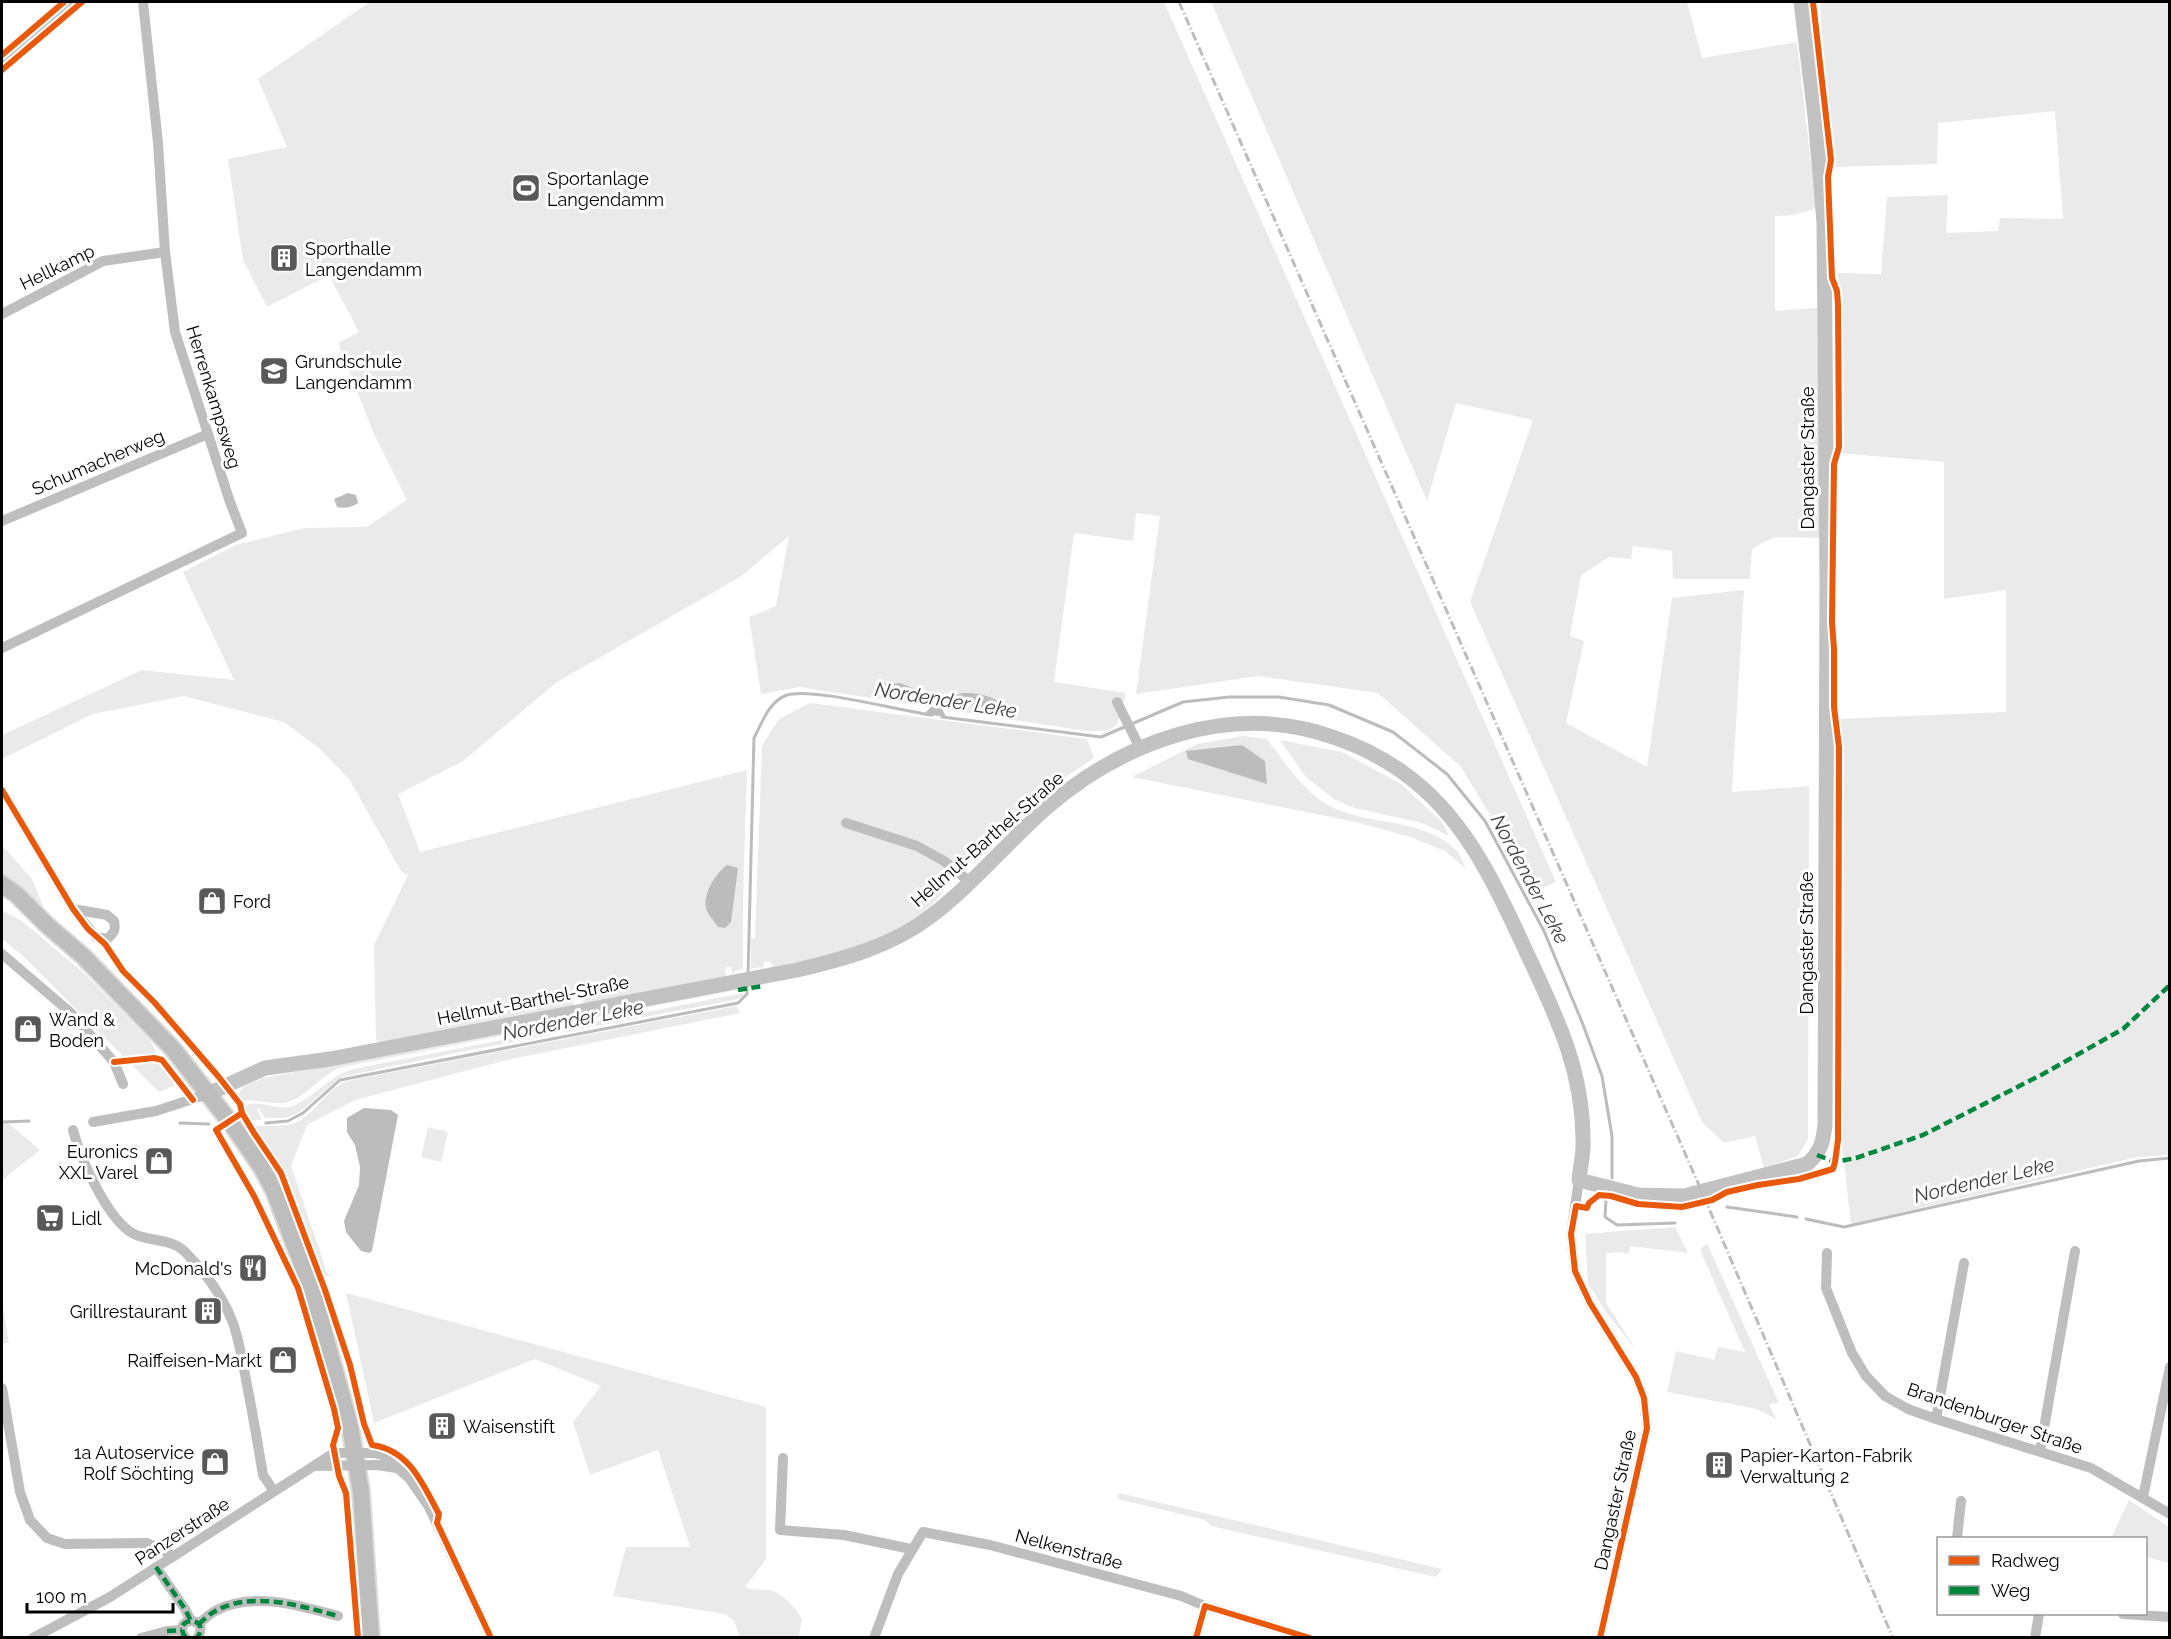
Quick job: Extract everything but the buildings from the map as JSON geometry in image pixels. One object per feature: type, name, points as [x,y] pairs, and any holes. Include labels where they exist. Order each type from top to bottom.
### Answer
[{"type":"main road","points":[[2,884],[17,895],[118,990],[172,1049],[262,1168],[283,1210],[325,1331],[356,1459],[361,1492],[371,1638]]},
{"type":"main road","points":[[2,898],[48,926]]},
{"type":"street","points":[[2,63],[74,2]]},
{"type":"street","name":"Herrenkampsweg","points":[[2,648],[242,533],[175,332],[165,252],[158,143],[143,2]]},
{"type":"street","name":"Dangaster Straße","points":[[1600,1638],[1647,1428],[1644,1398],[1636,1377],[1590,1303],[1575,1271],[1571,1234],[1579,1180],[1638,1196],[1684,1196],[1807,1164],[1818,1155],[1823,1143],[1825,1125],[1827,581],[1824,222],[1815,116],[1801,2]]},
{"type":"street","name":"Hellkamp","points":[[2,314],[103,261],[165,252]]},
{"type":"street","name":"Schumacherweg","points":[[2,521],[208,434]]},
{"type":"street","points":[[1117,702],[1140,748]]},
{"type":"street","name":"Hellmut-Barthel-Straße","points":[[208,1094],[265,1068],[330,1059],[828,963],[906,933],[930,917],[1065,792],[1121,757],[1168,736],[1201,727],[1254,722],[1296,726],[1336,738],[1373,753],[1408,775],[1430,795],[1470,842],[1497,890],[1562,1028],[1578,1090],[1584,1140],[1579,1180]]},
{"type":"street","points":[[2,790],[73,909]]},
{"type":"street","points":[[846,824],[917,846],[944,861],[970,882]]},
{"type":"street","points":[[2,954],[70,1013],[114,1062],[123,1084]]},
{"type":"street","points":[[93,1122],[156,1111],[208,1094]]},
{"type":"street","points":[[73,1130],[95,1183],[115,1218],[135,1235],[176,1245],[182,1249],[211,1283],[224,1304],[240,1344],[263,1475],[273,1490]]},
{"type":"street","points":[[2040,1451],[2075,1251]]},
{"type":"street","name":"Brandenburger Straße","points":[[1827,1253],[1826,1288],[1852,1353],[1866,1376],[1885,1396],[1908,1409],[1936,1419],[2091,1468],[2169,1514]]},
{"type":"street","points":[[1936,1419],[1964,1263]]},
{"type":"street","points":[[2143,1497],[2169,1367]]},
{"type":"street","points":[[2,1388],[20,1492],[30,1520],[47,1538],[65,1544],[147,1543],[174,1556]]},
{"type":"street","name":"Panzerstraße","points":[[33,1638],[110,1597],[273,1490],[334,1453],[356,1459],[382,1455],[409,1478],[429,1507],[491,1638]]},
{"type":"street","points":[[783,1458],[780,1530],[844,1535],[911,1549],[898,1575],[874,1638]]},
{"type":"street","points":[[1957,1537],[1961,1501]]},
{"type":"street","name":"Nelkenstraße","points":[[911,1549],[923,1532],[990,1545],[1181,1596],[1205,1606],[1310,1638]]},
{"type":"street","points":[[156,1567],[201,1630],[197,1638]]},
{"type":"street","points":[[141,1638],[167,1631],[184,1634],[185,1623],[195,1622],[230,1605],[264,1600],[338,1616]]},
{"type":"street","points":[[1196,1638],[1205,1606]]},
{"type":"street","points":[[2035,1638],[2038,1615]]},
{"type":"street","points":[[2138,1615],[2169,1617]]},
{"type":"shaded area","points":[[370,2],[1164,2],[1556,882],[1536,891],[1461,767],[1378,693],[1258,676],[1136,694],[1160,516],[1136,513],[1133,541],[1074,533],[1054,682],[1126,693],[1120,717],[1115,725],[1099,731],[799,687],[761,694],[749,617],[776,606],[789,536],[740,577],[557,682],[463,761],[398,794],[420,852],[747,770],[743,969],[735,971],[733,975],[731,967],[727,967],[725,971],[727,978],[584,1004],[579,996],[574,996],[573,1006],[381,1043],[376,1040],[374,945],[408,875],[401,871],[349,779],[320,749],[284,722],[184,696],[93,714],[2,759],[2,735],[142,670],[234,680],[183,572],[236,545],[304,528],[367,527],[407,500],[374,434],[338,343],[359,332],[329,275],[267,307],[243,260],[228,159],[287,147],[258,79]],"holes":[[[900,683],[929,695],[943,697],[978,694],[1008,707],[1010,712],[962,703],[933,702],[888,690],[884,684]]]},
{"type":"shaded area","points":[[1211,2],[1687,2],[1702,58],[1797,42],[1816,208],[1794,215],[1775,216],[1775,311],[1817,308],[1821,538],[1774,537],[1752,549],[1750,579],[1673,579],[1672,551],[1633,546],[1631,559],[1609,557],[1581,575],[1570,636],[1584,641],[1566,723],[1647,767],[1672,598],[1744,590],[1732,792],[1809,786],[1808,1139],[1798,1156],[1764,1168],[1755,1136],[1724,1143],[1702,1122],[1470,602],[1533,420],[1456,403],[1427,501]]},
{"type":"shaded area","points":[[1820,2],[2170,2],[2169,1155],[2137,1157],[1851,1224],[1841,1135],[1837,719],[2006,712],[2006,590],[1944,599],[1944,462],[1839,453],[1843,295],[1837,273],[1881,274],[1887,197],[1948,195],[1946,233],[1998,231],[2000,218],[2063,219],[2055,111],[1938,123],[1937,164],[1833,167],[1829,140]]},
{"type":"shaded area","points":[[810,703],[1087,739],[1094,758],[1043,792],[946,883],[934,903],[922,913],[878,938],[844,950],[773,967],[770,961],[764,962],[762,970],[761,967],[751,969],[751,938],[755,939],[762,746],[779,719]]},
{"type":"shaded area","points":[[1244,736],[1267,739],[1296,778],[1323,802],[1349,814],[1411,827],[1441,839],[1455,849],[1466,869],[1445,851],[1410,837],[1355,822],[1132,777],[1197,744]]},
{"type":"shaded area","points":[[1280,740],[1342,752],[1401,784],[1442,822],[1449,836],[1422,823],[1351,807],[1334,799],[1306,777]]},
{"type":"shaded area","points":[[2,845],[32,879],[43,906],[2,874]]},
{"type":"shaded area","points":[[2,910],[22,921],[88,977],[149,1039],[175,1086],[159,1092],[24,957],[2,939]]},
{"type":"shaded area","points":[[731,989],[731,991],[342,1067],[328,1074],[298,1098],[285,1103],[240,1101],[236,1096],[245,1086],[263,1078]]},
{"type":"shaded area","points":[[744,993],[742,997],[734,1000],[341,1077],[300,1112],[286,1118],[265,1118],[258,1108],[262,1120],[250,1120],[243,1107],[255,1103],[281,1107],[293,1106],[337,1076],[353,1069]]},
{"type":"shaded area","points":[[736,1006],[740,1013],[507,1060],[355,1100],[307,1125],[291,1166],[327,1273],[334,1277],[322,1275],[290,1186],[253,1127],[286,1125],[299,1121],[339,1085],[347,1081]]},
{"type":"shaded area","points":[[7,1122],[40,1150],[2,1180],[2,1123]]},
{"type":"shaded area","points":[[428,1127],[448,1132],[441,1162],[421,1157]]},
{"type":"shaded area","points":[[1675,1227],[1688,1253],[1631,1246],[1628,1254],[1606,1253],[1606,1303],[1637,1351],[1605,1311],[1588,1283],[1585,1234]]},
{"type":"shaded area","points":[[1707,1243],[1779,1403],[1769,1404],[1776,1419],[1757,1409],[1667,1392],[1676,1351],[1714,1360],[1718,1347],[1745,1352],[1700,1250]]},
{"type":"shaded area","points":[[346,1293],[766,1407],[766,1559],[745,1587],[769,1590],[779,1594],[788,1602],[802,1619],[799,1637],[740,1637],[734,1621],[725,1614],[613,1596],[626,1547],[690,1547],[658,1450],[590,1475],[573,1422],[601,1386],[535,1359],[374,1423]]},
{"type":"shaded area","points":[[2,1302],[9,1343],[2,1343]]},
{"type":"shaded area","points":[[1119,1493],[1442,1569],[1436,1577],[1211,1526],[1205,1520],[1117,1499]]},
{"type":"shaded area","points":[[2129,1500],[2169,1527],[2169,1563],[2147,1557],[2147,1537],[2111,1537]]},
{"type":"water","points":[[348,493],[356,495],[358,503],[348,507],[337,507],[334,499]]},
{"type":"water","points":[[900,683],[936,696],[964,693],[984,695],[1003,703],[1012,712],[962,703],[943,703],[941,706],[946,717],[924,714],[933,702],[883,688],[884,684]]},
{"type":"water","points":[[1242,745],[1265,761],[1267,784],[1188,759],[1186,751]]},
{"type":"water","points":[[727,865],[738,868],[731,922],[725,928],[718,927],[708,913],[706,899],[710,886]]},
{"type":"water","points":[[364,1108],[391,1110],[398,1115],[372,1251],[369,1253],[361,1251],[346,1232],[344,1221],[359,1185],[360,1167],[355,1145],[347,1132],[347,1118]]},
{"type":"waterway","name":"Nordender Leke","points":[[748,975],[754,738],[771,707],[781,698],[799,693],[857,700],[932,715]]},
{"type":"waterway","name":"Nordender Leke","points":[[942,717],[1101,737],[1183,702],[1229,697],[1279,697],[1329,705],[1393,732],[1447,774],[1485,821],[1544,931],[1602,1076],[1612,1136],[1612,1178]]},
{"type":"waterway","name":"Nordender Leke","points":[[266,1123],[288,1121],[303,1113],[340,1080],[738,1003],[747,994],[747,985]]},
{"type":"waterway","name":"Nordender Leke","points":[[2,1122],[29,1121]]},
{"type":"waterway","name":"Nordender Leke","points":[[180,1123],[209,1124]]},
{"type":"waterway","name":"Nordender Leke","points":[[1806,1219],[1844,1227],[2139,1161],[2170,1158]]},
{"type":"waterway","name":"Nordender Leke","points":[[1606,1200],[1605,1217],[1617,1225],[1675,1223]]},
{"type":"waterway","name":"Nordender Leke","points":[[1727,1207],[1797,1217]]},
{"type":"railway","points":[[1179,2],[1702,1192],[1893,1638]]},
{"type":"marked path","points":[[1817,1155],[1835,1162],[1856,1158],[1923,1135],[2043,1074],[2123,1029],[2170,985]]},
{"type":"marked path","points":[[738,990],[763,986]]},
{"type":"marked path","points":[[156,1567],[191,1621]]},
{"type":"marked path","points":[[199,1624],[217,1610],[231,1604],[262,1601],[309,1608],[338,1616]]},
{"type":"marked path","points":[[186,1638],[182,1631],[183,1625],[191,1621],[200,1625],[197,1638]]},
{"type":"marked path","points":[[167,1631],[182,1630]]},
{"type":"cycle path","points":[[2,55],[64,2]]},
{"type":"cycle path","points":[[2,70],[82,2]]},
{"type":"cycle path","points":[[1600,1638],[1647,1428],[1644,1398],[1636,1377],[1590,1303],[1575,1271],[1571,1234],[1576,1206],[1587,1208],[1589,1203],[1599,1195],[1638,1204],[1682,1207],[1712,1200],[1727,1192],[1799,1179],[1833,1169],[1838,1140],[1839,747],[1834,707],[1832,622],[1834,464],[1839,447],[1838,305],[1837,291],[1832,278],[1828,177],[1831,160],[1813,2]]},
{"type":"cycle path","points":[[2,790],[73,909],[88,929],[105,944],[123,971],[154,1002],[218,1076],[240,1104],[242,1113],[281,1173],[325,1290],[350,1365],[364,1424],[372,1445],[385,1448],[406,1461],[421,1481],[439,1514],[437,1523],[491,1638]]},
{"type":"cycle path","points":[[114,1062],[154,1058],[162,1060],[193,1100]]},
{"type":"cycle path","points":[[242,1113],[216,1130],[254,1196],[298,1288],[334,1409],[338,1428],[333,1445],[339,1476],[346,1493],[358,1638]]},
{"type":"cycle path","points":[[1196,1638],[1205,1606],[1310,1638]]},
{"type":"place","name":"Sportanlage Langendamm","points":[[526,188]]},
{"type":"place","name":"Sporthalle Langendamm","points":[[284,258]]},
{"type":"place","name":"Grundschule Langendamm","points":[[274,371]]},
{"type":"place","name":"Ford","points":[[212,901]]},
{"type":"place","name":"Wand & Boden","points":[[28,1029]]},
{"type":"place","name":"Euronics XXL Varel","points":[[159,1161]]},
{"type":"place","name":"Lidl","points":[[50,1218]]},
{"type":"place","name":"McDonald's","points":[[253,1268]]},
{"type":"place","name":"Grillrestaurant","points":[[208,1311]]},
{"type":"place","name":"Raiffeisen-Markt","points":[[283,1360]]},
{"type":"place","name":"Waisenstift","points":[[442,1426]]},
{"type":"place","name":"1a Autoservice Rolf Söchting","points":[[215,1462]]},
{"type":"place","name":"Papier-Karton-Fabrik Verwaltung 2","points":[[1719,1465]]}]
